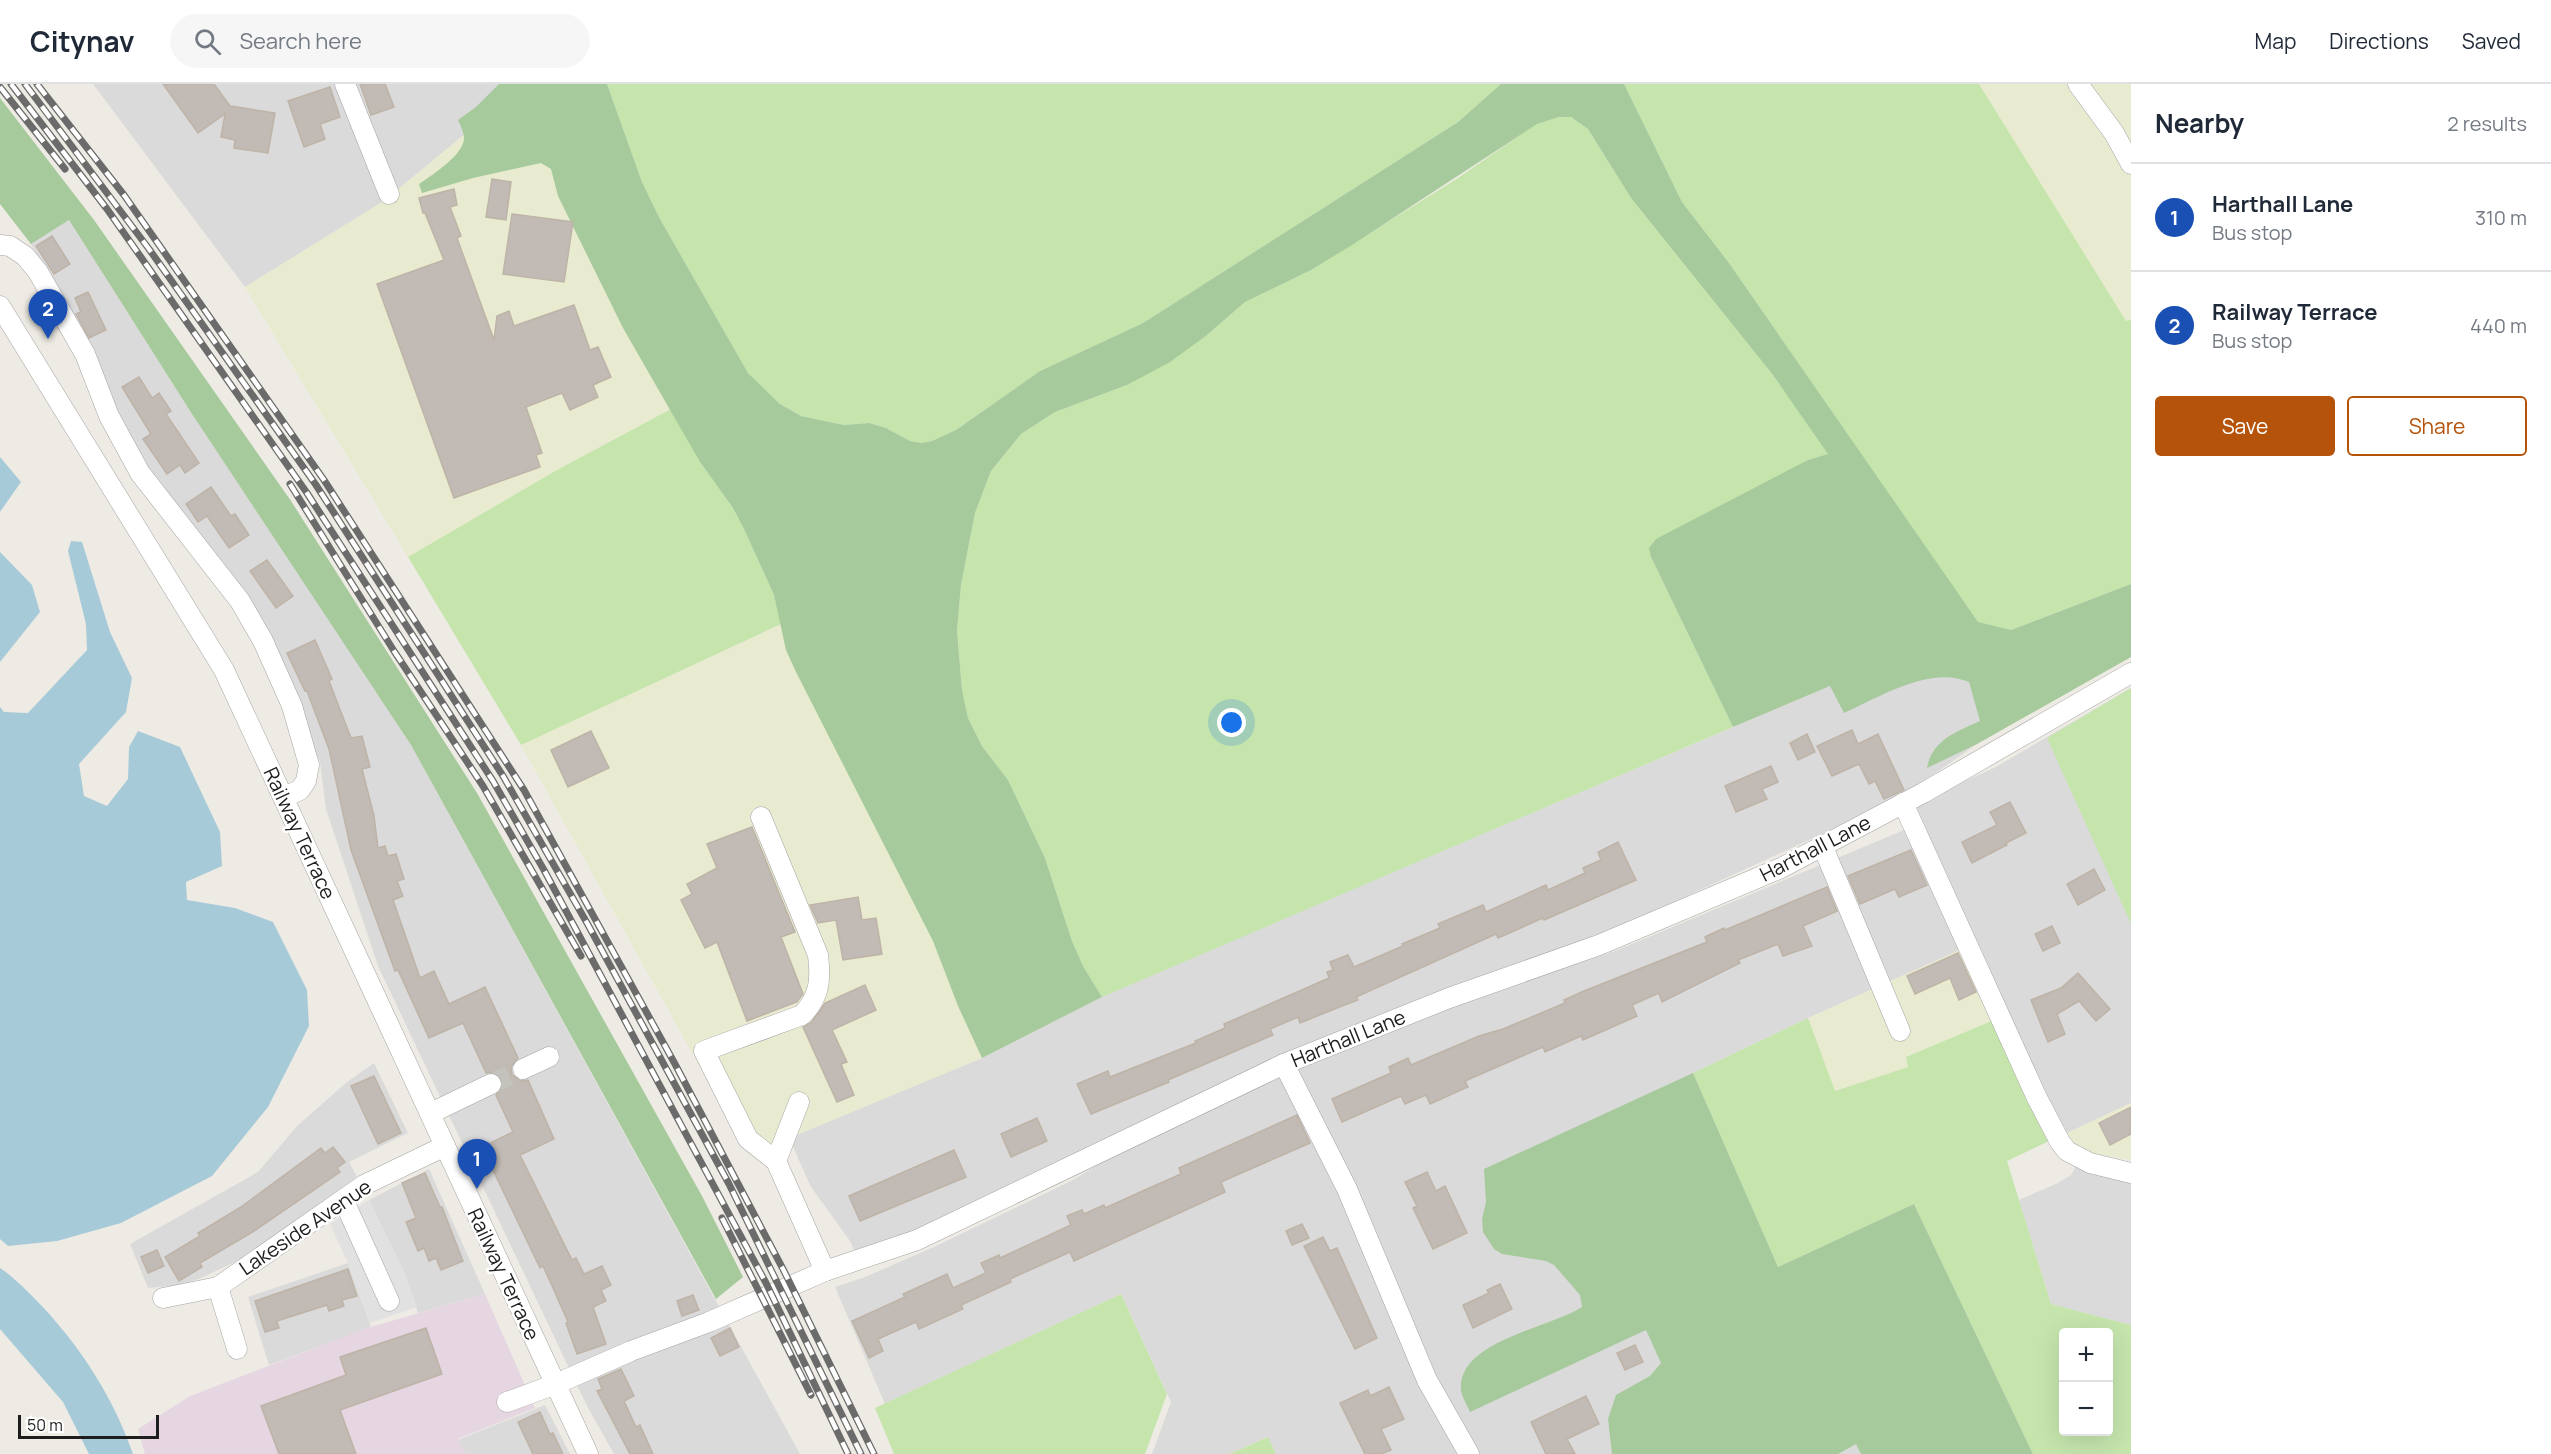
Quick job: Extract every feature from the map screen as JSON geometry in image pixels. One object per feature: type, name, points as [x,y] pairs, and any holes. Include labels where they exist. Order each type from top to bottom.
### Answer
[{"type":"street","points":[[345,84],[389,195]]},
{"type":"street","points":[[2078,84],[2114,133],[2131,164]]},
{"type":"street","points":[[0,245],[10,246],[25,256],[38,272],[85,354],[109,416],[140,472],[240,600],[263,641],[292,706],[309,765],[306,781],[300,789],[284,797]]},
{"type":"street","name":"Railway Terrace","points":[[0,306],[224,670],[588,1454]]},
{"type":"street","name":"Harthall Lane","points":[[507,1402],[709,1322],[825,1271],[917,1240],[1284,1064],[1449,998],[1599,945],[1781,868],[1903,803],[2131,673]]},
{"type":"street","points":[[1903,803],[2037,1098],[2060,1142],[2076,1157],[2131,1173]]},
{"type":"street","points":[[761,817],[818,955],[821,977],[818,990],[811,1006],[802,1015],[704,1051],[748,1139],[776,1161],[825,1271]]},
{"type":"street","points":[[1823,847],[1900,1031]]},
{"type":"street","points":[[522,1069],[549,1056]]},
{"type":"street","points":[[1284,1064],[1347,1189],[1427,1380],[1469,1454]]},
{"type":"street","points":[[430,1113],[491,1084]]},
{"type":"street","points":[[776,1161],[799,1102]]},
{"type":"street","name":"Lakeside Avenue","points":[[162,1298],[218,1287],[382,1175],[445,1146]]},
{"type":"street","points":[[344,1201],[390,1300]]},
{"type":"street","points":[[218,1287],[237,1349]]},
{"type":"shaded area","points":[[93,84],[529,84],[521,88],[384,201],[245,287]]},
{"type":"shaded area","points":[[69,220],[192,414],[411,745],[800,1454],[614,1454],[587,1406],[378,966],[326,809],[320,762],[270,635],[249,597],[182,516],[147,466],[109,396],[95,352],[31,244]]},
{"type":"shaded area","points":[[1978,623],[2040,707],[1977,744],[1917,786],[1842,825],[1632,921],[1377,1020],[1168,1108],[966,1209],[856,1254],[850,1241],[811,1187],[789,1138],[982,1058],[1102,997],[1167,968]]},
{"type":"shaded area","points":[[2131,688],[2131,1103],[2063,1135],[1979,945],[1962,949],[1808,1018],[1693,1073],[1861,1454],[1276,1454],[1267,1437],[1229,1454],[1152,1454],[1171,1402],[1121,1294],[885,1404],[835,1287],[865,1277],[934,1247],[1071,1181],[1130,1146],[1308,1062],[1436,1012],[1615,951],[1916,825],[1909,806],[1994,768]]},
{"type":"shaded area","points":[[374,1063],[408,1133],[349,1162],[357,1177],[243,1258],[201,1278],[180,1285],[148,1288],[130,1244],[258,1172],[297,1126],[347,1082]]},
{"type":"shaded area","points":[[2076,1166],[2131,1180],[2131,1325],[2051,1304],[2019,1200],[2058,1183],[2071,1175]]},
{"type":"shaded area","points":[[429,1169],[485,1294],[418,1313],[405,1274],[369,1200]]},
{"type":"shaded area","points":[[369,1200],[405,1274],[417,1307],[370,1323],[348,1263],[330,1224]]},
{"type":"shaded area","points":[[348,1263],[371,1327],[269,1365],[248,1297]]},
{"type":"shaded area","points":[[485,1294],[535,1408],[458,1439],[466,1454],[145,1454],[138,1429],[190,1396],[367,1328]]},
{"type":"shaded area","points":[[545,1405],[570,1454],[466,1454],[458,1440]]},
{"type":"green space","points":[[499,84],[607,84],[642,182],[660,219],[748,373],[780,404],[801,416],[844,425],[869,423],[886,428],[910,441],[921,443],[932,441],[956,430],[1040,371],[1143,323],[1458,122],[1501,84],[1624,84],[1682,202],[1729,263],[1978,622],[2011,630],[2131,584],[2131,657],[1977,744],[1927,768],[1934,750],[1946,738],[1980,721],[1969,682],[1938,677],[1922,680],[1905,685],[1844,713],[1830,686],[1733,727],[1651,557],[1649,548],[1656,539],[1808,460],[1828,454],[1773,375],[1631,198],[1588,129],[1571,117],[1559,117],[1537,124],[1311,270],[1245,302],[1207,335],[1170,362],[1127,385],[1055,412],[1021,434],[991,471],[975,513],[961,585],[957,631],[962,690],[968,718],[982,746],[1008,780],[1045,858],[1072,941],[1083,966],[1102,997],[982,1058],[958,1006],[933,941],[786,650],[774,595],[744,529],[733,508],[700,462],[623,328],[558,196],[551,169],[541,163],[473,178],[422,193],[419,184],[453,158],[463,144],[463,131],[458,120],[476,107]]},
{"type":"green space","points":[[607,84],[1501,84],[1458,122],[1143,323],[1040,371],[956,430],[932,441],[921,443],[910,441],[886,428],[869,423],[844,425],[801,416],[780,404],[748,373],[660,219],[642,182]]},
{"type":"green space","points":[[1624,84],[1979,84],[2126,321],[2131,320],[2131,584],[2011,630],[1978,623],[1729,263],[1682,202]]},
{"type":"green space","points":[[1979,84],[2131,84],[2131,320],[2126,322]]},
{"type":"green space","points":[[521,88],[671,409],[557,470],[408,557],[245,287],[384,201]]},
{"type":"green space","points":[[0,98],[94,220],[291,501],[477,793],[702,1196],[743,1277],[716,1299],[411,745],[192,414],[69,220],[31,244],[0,204]]},
{"type":"green space","points":[[1559,117],[1571,117],[1588,129],[1631,198],[1773,375],[1829,454],[1808,460],[1651,557],[1733,727],[1102,997],[1083,966],[1072,941],[1045,858],[1008,780],[982,746],[968,718],[962,690],[957,631],[961,585],[975,513],[991,471],[1021,434],[1055,412],[1127,385],[1207,335],[1245,302],[1311,270],[1458,178],[1536,124]]},
{"type":"green space","points":[[671,409],[700,462],[733,508],[744,529],[774,595],[781,624],[521,745],[408,557],[557,470]]},
{"type":"green space","points":[[781,624],[790,658],[933,941],[958,1006],[982,1058],[749,1155],[521,745]]},
{"type":"green space","points":[[2131,688],[2131,924],[2047,738]]},
{"type":"green space","points":[[1962,949],[1994,1020],[1906,1057],[1908,1067],[1834,1091],[1808,1018]]},
{"type":"green space","points":[[1808,1018],[1835,1091],[1908,1067],[1906,1057],[1994,1020],[2049,1141],[2007,1161],[2051,1304],[2131,1325],[2131,1454],[2033,1454],[1914,1204],[1778,1267],[1693,1073]]},
{"type":"green space","points":[[1693,1073],[1778,1267],[1914,1204],[2033,1454],[1861,1454],[1856,1444],[1838,1454],[1612,1454],[1608,1419],[1616,1395],[1650,1376],[1661,1363],[1646,1330],[1470,1412],[1461,1390],[1464,1373],[1474,1359],[1508,1338],[1582,1307],[1580,1295],[1554,1265],[1546,1261],[1502,1254],[1494,1249],[1483,1232],[1482,1219],[1486,1202],[1484,1169]]},
{"type":"green space","points":[[2131,1103],[2131,1160],[2080,1151],[2063,1135]]},
{"type":"green space","points":[[1121,1294],[1167,1394],[1145,1454],[894,1454],[875,1408]]},
{"type":"green space","points":[[1268,1437],[1276,1454],[1229,1454]]},
{"type":"water","points":[[0,457],[21,482],[0,512]]},
{"type":"water","points":[[71,541],[82,542],[110,632],[132,678],[126,712],[79,764],[84,796],[107,806],[128,779],[129,747],[138,731],[180,747],[220,832],[222,866],[186,882],[187,900],[235,908],[273,922],[307,990],[309,1026],[268,1107],[212,1176],[121,1223],[57,1241],[8,1246],[0,1239],[0,707],[4,712],[28,713],[87,650],[86,624],[68,551]]},
{"type":"water","points":[[0,552],[32,585],[40,612],[0,662]]},
{"type":"water","points":[[0,1268],[41,1305],[83,1356],[106,1393],[133,1454],[89,1454],[63,1402],[0,1329]]},
{"type":"building","points":[[163,84],[214,84],[230,106],[275,113],[268,153],[234,148],[235,140],[221,137],[225,114],[198,133]]},
{"type":"building","points":[[360,84],[385,84],[394,107],[371,115]]},
{"type":"building","points":[[330,87],[340,117],[320,124],[325,139],[304,147],[288,101]]},
{"type":"building","points":[[492,179],[511,182],[506,220],[486,217]]},
{"type":"building","points":[[454,189],[457,205],[450,207],[461,236],[457,238],[494,340],[497,316],[509,311],[514,326],[574,305],[590,350],[598,347],[611,377],[593,385],[598,397],[570,410],[562,393],[526,407],[542,453],[536,455],[540,467],[454,498],[377,284],[444,260],[425,213],[423,213],[419,198]]},
{"type":"building","points":[[512,214],[573,222],[564,282],[503,274]]},
{"type":"building","points":[[52,236],[70,264],[54,274],[36,246]]},
{"type":"building","points":[[88,292],[106,330],[89,338],[76,314],[81,312],[75,298]]},
{"type":"building","points":[[139,377],[152,398],[159,393],[171,411],[166,414],[199,463],[185,473],[180,465],[167,474],[143,439],[151,434],[122,387]]},
{"type":"building","points":[[211,487],[231,516],[235,514],[249,535],[229,548],[207,516],[198,522],[186,504]]},
{"type":"building","points":[[267,560],[293,596],[276,608],[250,571]]},
{"type":"building","points":[[315,640],[332,679],[329,681],[351,738],[362,736],[370,767],[362,769],[374,816],[378,848],[385,846],[388,856],[396,854],[404,879],[397,881],[403,896],[393,900],[420,978],[434,971],[449,1004],[485,987],[518,1058],[511,1067],[512,1075],[521,1081],[528,1080],[554,1139],[520,1155],[572,1260],[576,1258],[584,1274],[602,1266],[611,1285],[601,1290],[606,1301],[593,1307],[606,1344],[577,1354],[566,1323],[568,1322],[543,1266],[540,1268],[482,1147],[513,1132],[496,1095],[503,1085],[501,1078],[492,1072],[486,1073],[463,1023],[429,1038],[398,970],[395,971],[351,850],[329,749],[307,691],[287,653]]},
{"type":"building","points":[[1852,730],[1858,744],[1878,734],[1904,790],[1884,799],[1875,781],[1869,784],[1859,764],[1832,776],[1817,746]]},
{"type":"building","points":[[591,731],[609,768],[568,787],[551,750]]},
{"type":"building","points":[[1807,734],[1815,752],[1798,760],[1790,743]]},
{"type":"building","points":[[1771,766],[1778,782],[1762,789],[1767,799],[1736,812],[1725,786]]},
{"type":"building","points":[[2010,802],[2026,833],[1972,863],[1962,842],[1997,825],[1990,812]]},
{"type":"building","points":[[752,827],[795,932],[781,937],[803,994],[797,1002],[747,1021],[717,942],[705,948],[681,900],[692,894],[687,884],[717,868],[707,844]]},
{"type":"building","points":[[1618,842],[1636,880],[1498,938],[1496,934],[1356,997],[1358,1000],[1300,1023],[1298,1017],[1270,1029],[1273,1035],[1091,1114],[1077,1084],[1108,1071],[1110,1077],[1196,1043],[1195,1041],[1225,1028],[1224,1024],[1329,978],[1327,972],[1333,970],[1330,962],[1348,955],[1354,967],[1440,928],[1438,924],[1483,905],[1486,912],[1546,885],[1548,890],[1585,873],[1583,868],[1601,860],[1598,852]]},
{"type":"building","points":[[1911,850],[1927,885],[1899,897],[1895,889],[1860,904],[1848,876]]},
{"type":"building","points":[[2094,869],[2105,890],[2078,905],[2067,884]]},
{"type":"building","points":[[1827,887],[1837,911],[1803,926],[1812,946],[1783,956],[1778,944],[1738,960],[1740,963],[1662,1002],[1659,993],[1632,1005],[1637,1016],[1583,1040],[1581,1036],[1545,1052],[1543,1047],[1465,1081],[1468,1087],[1430,1104],[1426,1095],[1405,1104],[1401,1096],[1342,1122],[1332,1099],[1391,1073],[1389,1067],[1408,1058],[1411,1065],[1479,1036],[1503,1029],[1565,1003],[1564,1000],[1584,991],[1707,942],[1705,937],[1724,928],[1725,930]]},
{"type":"building","points":[[858,897],[862,920],[876,918],[882,954],[843,960],[836,920],[818,923],[810,905]]},
{"type":"building","points":[[2052,926],[2060,943],[2043,951],[2035,934]]},
{"type":"building","points":[[1958,953],[1976,992],[1959,1000],[1950,978],[1915,994],[1907,976]]},
{"type":"building","points":[[2078,973],[2110,1009],[2096,1021],[2079,1001],[2057,1014],[2065,1034],[2048,1042],[2031,1000],[2061,988]]},
{"type":"building","points":[[865,985],[876,1010],[832,1030],[847,1062],[841,1064],[854,1095],[837,1102],[803,1027],[811,1023],[825,1003]]},
{"type":"building","points":[[374,1076],[401,1133],[378,1144],[351,1086]]},
{"type":"building","points":[[2131,1107],[2131,1134],[2110,1145],[2099,1123]]},
{"type":"building","points":[[1297,1115],[1310,1143],[1221,1182],[1225,1192],[1074,1261],[1070,1252],[1010,1279],[1011,1282],[961,1305],[963,1309],[919,1329],[916,1322],[878,1339],[883,1351],[869,1358],[852,1321],[905,1297],[903,1294],[947,1274],[953,1288],[986,1273],[981,1263],[999,1255],[1000,1258],[1071,1225],[1067,1216],[1082,1210],[1084,1214],[1104,1205],[1105,1208],[1181,1174],[1179,1168]]},
{"type":"building","points":[[1037,1118],[1047,1141],[1011,1157],[1001,1134]]},
{"type":"building","points":[[333,1147],[345,1162],[337,1168],[340,1172],[254,1231],[200,1263],[202,1267],[179,1281],[165,1257],[200,1236],[198,1233],[241,1207],[321,1148],[325,1153]]},
{"type":"building","points":[[954,1150],[966,1177],[860,1221],[849,1196]]},
{"type":"building","points":[[1427,1172],[1436,1191],[1445,1186],[1467,1233],[1433,1249],[1413,1208],[1417,1206],[1405,1182]]},
{"type":"building","points":[[425,1173],[442,1207],[463,1261],[441,1270],[436,1258],[429,1261],[424,1248],[418,1251],[406,1222],[416,1218],[402,1183]]},
{"type":"building","points":[[1302,1224],[1309,1238],[1292,1245],[1286,1231]]},
{"type":"building","points":[[1323,1237],[1330,1251],[1337,1248],[1377,1338],[1355,1349],[1304,1246]]},
{"type":"building","points":[[157,1250],[164,1266],[148,1273],[141,1257]]},
{"type":"building","points":[[348,1269],[357,1296],[342,1300],[344,1306],[329,1311],[327,1305],[277,1321],[279,1328],[265,1332],[255,1301]]},
{"type":"building","points":[[1500,1284],[1512,1309],[1473,1328],[1463,1305],[1489,1293],[1487,1290]]},
{"type":"building","points":[[693,1295],[699,1310],[682,1316],[677,1301]]},
{"type":"building","points":[[426,1328],[442,1374],[340,1410],[356,1454],[279,1454],[261,1406],[346,1375],[340,1357]]},
{"type":"building","points":[[730,1328],[739,1347],[720,1356],[711,1338]]},
{"type":"building","points":[[1635,1345],[1643,1362],[1625,1370],[1617,1353]]},
{"type":"building","points":[[621,1369],[634,1396],[624,1401],[636,1427],[640,1425],[653,1454],[630,1454],[597,1391],[602,1389],[598,1379]]},
{"type":"building","points":[[1389,1387],[1404,1419],[1381,1429],[1391,1450],[1381,1454],[1365,1454],[1340,1403],[1368,1390],[1370,1396]]},
{"type":"building","points":[[1586,1396],[1599,1424],[1567,1439],[1575,1454],[1546,1454],[1531,1422]]},
{"type":"building","points":[[540,1412],[563,1454],[533,1454],[518,1422]]},
{"type":"tunnel","points":[[491,1084],[523,1069]]},
{"type":"railway","points":[[11,84],[107,209],[307,493],[493,781],[544,870],[766,1283],[848,1454]]},
{"type":"railway","points":[[25,84],[149,249],[316,485],[503,776],[587,923],[729,1184],[861,1454]]},
{"type":"railway","points":[[37,84],[124,195],[324,480],[524,790],[675,1064],[784,1271],[874,1454]]},
{"type":"railway","points":[[0,87],[65,169]]},
{"type":"railway","points":[[290,484],[394,651],[483,786],[581,956]]},
{"type":"railway","points":[[722,1218],[811,1395]]},
{"type":"place","name":"Railway Terrace","points":[[48,339]]},
{"type":"place","name":"Harthall Lane","points":[[477,1189]]}]
